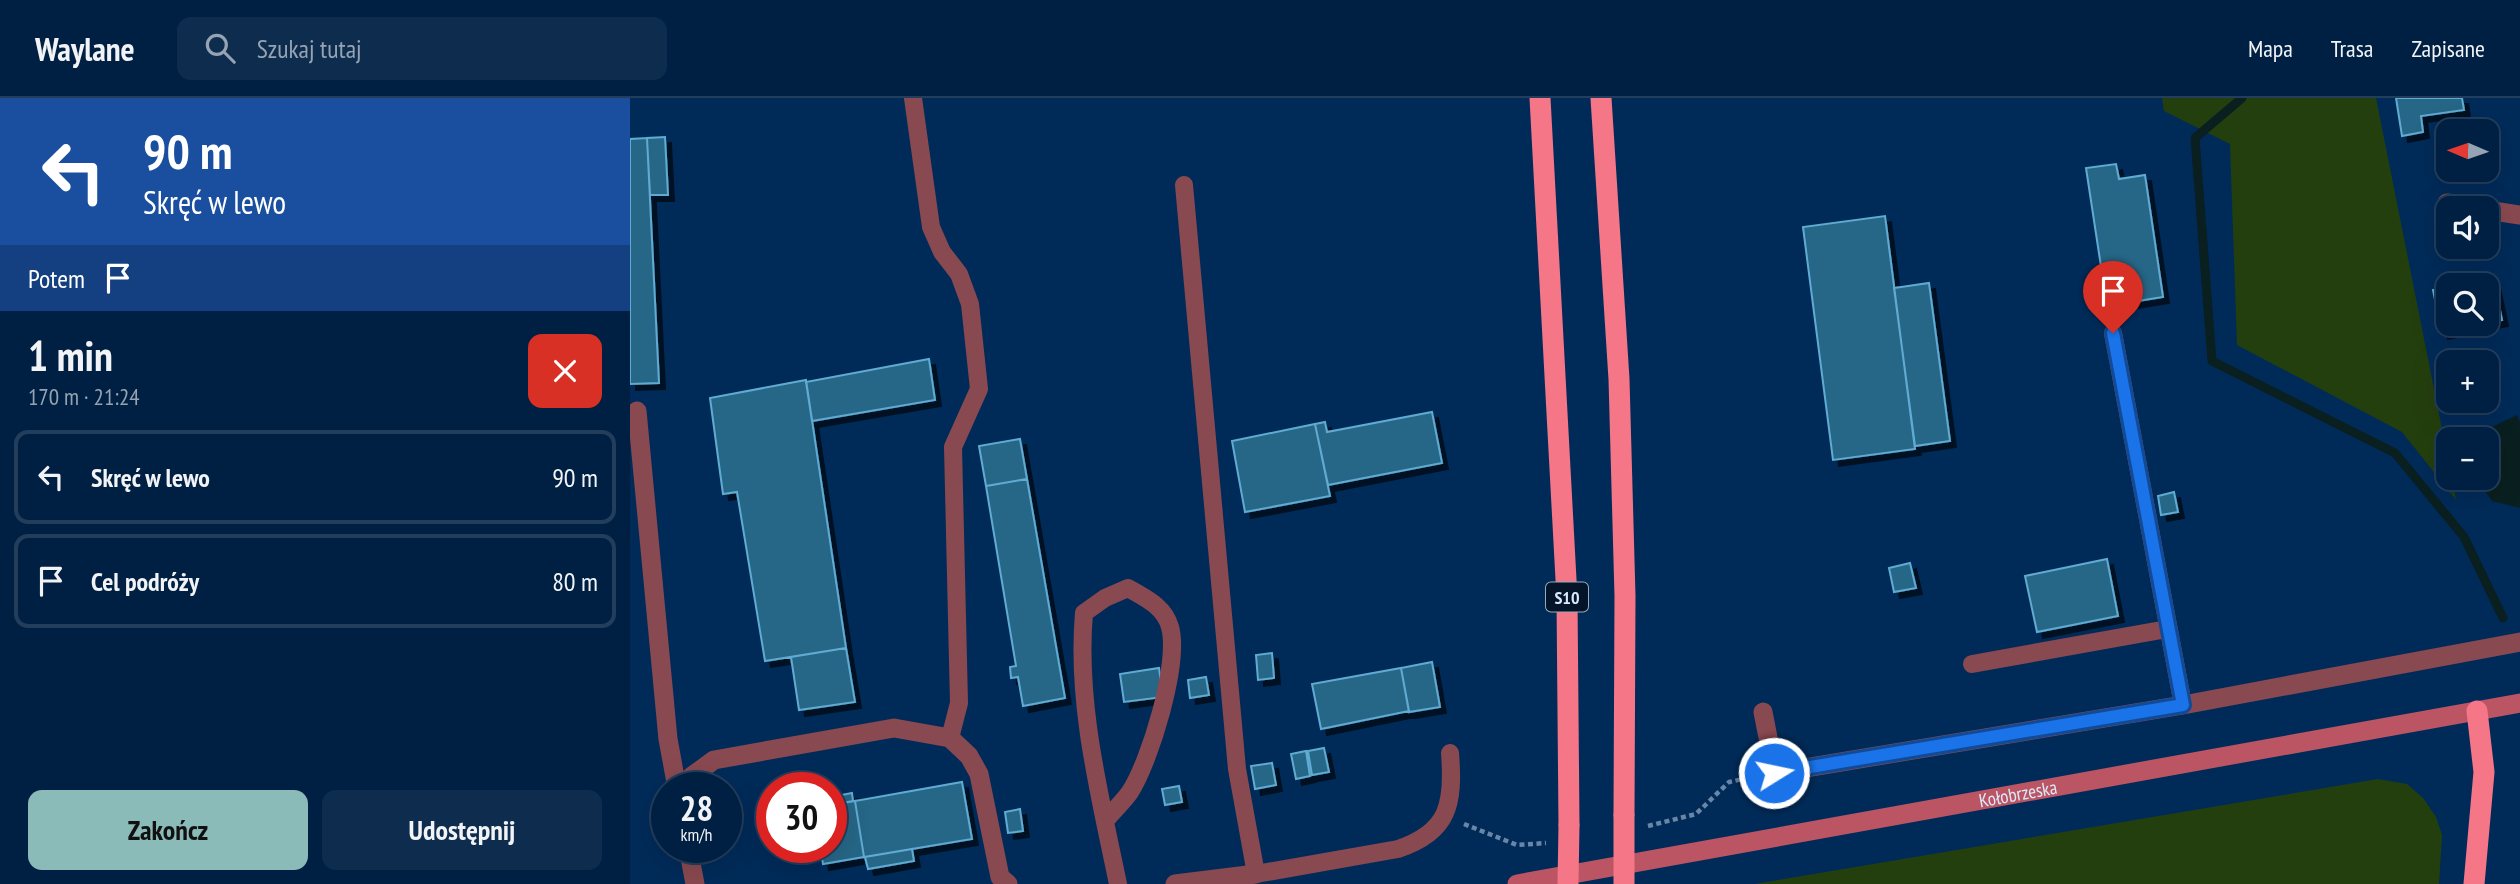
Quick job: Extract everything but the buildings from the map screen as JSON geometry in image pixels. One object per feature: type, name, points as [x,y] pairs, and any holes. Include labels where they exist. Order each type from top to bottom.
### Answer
[{"type":"highway","name":"S10","points":[[1541,98],[1567,598],[1568,884]]},
{"type":"highway","points":[[1601,98],[1619,393],[1625,596],[1624,884]]},
{"type":"highway","points":[[2474,884],[2484,772],[2477,711]]},
{"type":"main road","name":"Kołobrzeska","points":[[1517,884],[2520,703]]},
{"type":"street","points":[[2499,212],[2520,215]]},
{"type":"street","points":[[634,410],[668,739],[674,772]]},
{"type":"street","points":[[1763,712],[1774,773],[2183,705],[2520,642]]},
{"type":"street","points":[[698,772],[714,760],[894,728],[950,738],[969,756],[978,774],[1000,877],[1008,884]]},
{"type":"street","points":[[691,863],[695,884]]},
{"type":"street","points":[[1175,884],[1256,874]]},
{"type":"lane","points":[[913,98],[931,227],[942,252],[959,274],[970,304],[978,389],[953,447],[959,703],[950,738]]},
{"type":"lane","points":[[1184,185],[1236,756],[1256,874],[1398,849],[1419,842],[1433,833],[1444,817],[1452,779],[1450,753]]},
{"type":"lane","points":[[2113,333],[2183,705]]},
{"type":"lane","points":[[1105,821],[1130,792],[1144,762],[1164,701],[1170,659],[1170,627],[1156,604],[1128,588],[1105,598],[1084,613],[1080,655],[1105,821],[1118,884]]},
{"type":"lane","points":[[1972,664],[2167,629]]},
{"type":"green space","points":[[2162,98],[2376,98],[2436,399],[2436,413],[2439,413],[2442,427],[2436,427],[2436,475],[2402,432],[2237,345],[2230,144],[2164,111]]},
{"type":"green space","points":[[2378,779],[2407,784],[2423,798],[2436,817],[2442,835],[2439,884],[1755,884]]},
{"type":"shaded area","points":[[2517,415],[2520,422],[2520,508],[2492,501],[2484,490],[2499,490],[2499,427],[2492,427]]},
{"type":"waterway","points":[[2242,98],[2195,138],[2212,361],[2395,453],[2464,537],[2503,618]]},
{"type":"route","points":[[1774,773],[2183,705],[2113,333]]}]
